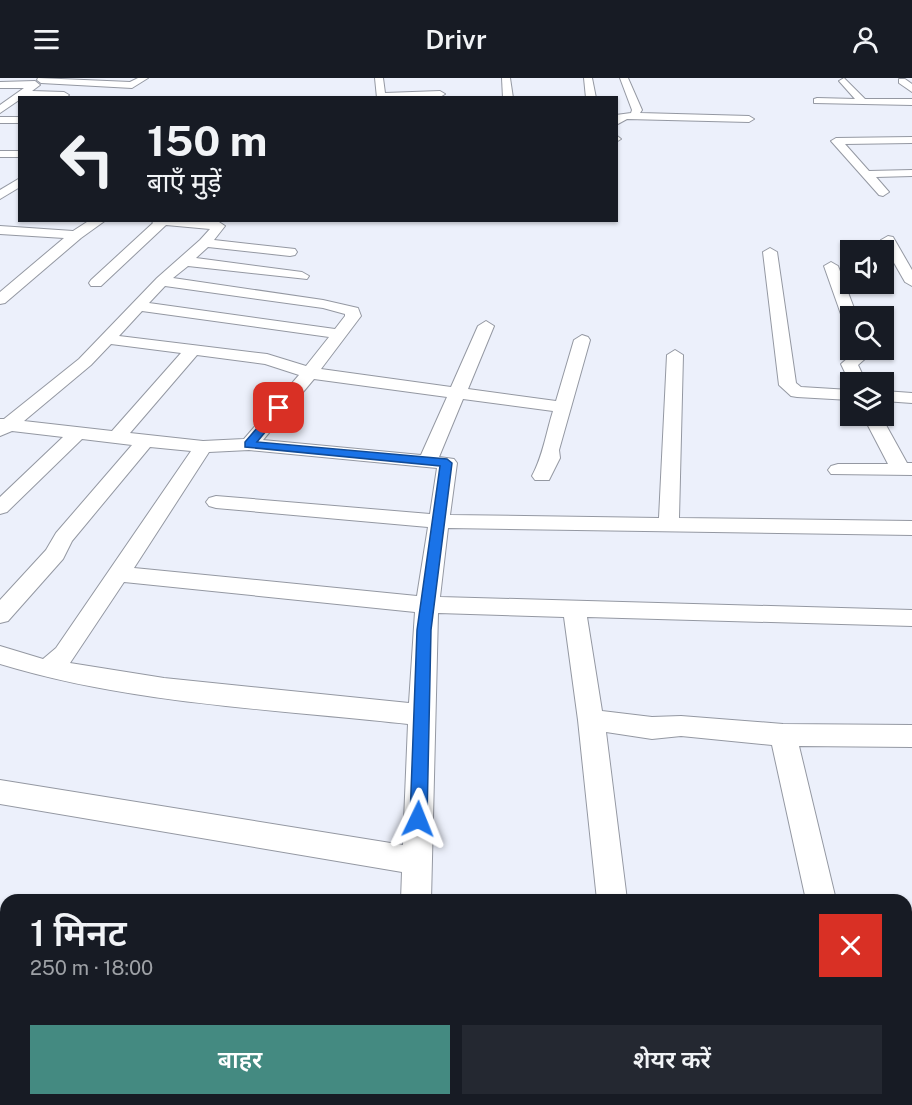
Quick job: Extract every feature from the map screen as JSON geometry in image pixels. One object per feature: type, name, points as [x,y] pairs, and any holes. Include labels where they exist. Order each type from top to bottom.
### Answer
[{"type":"street","points":[[0,85],[40,81],[132,85],[144,78]]},
{"type":"street","points":[[378,78],[381,96],[440,92]]},
{"type":"street","points":[[506,78],[509,96]]},
{"type":"street","points":[[588,78],[591,96]]},
{"type":"street","points":[[624,78],[637,110],[634,116]]},
{"type":"street","points":[[23,96],[40,81]]},
{"type":"street","points":[[844,81],[863,102]]},
{"type":"street","points":[[902,81],[912,89]]},
{"type":"street","points":[[2,104],[18,100]]},
{"type":"street","points":[[817,101],[912,102]]},
{"type":"street","points":[[618,120],[620,117],[634,116],[749,119]]},
{"type":"street","points":[[0,120],[18,120]]},
{"type":"street","points":[[883,192],[836,141],[912,140]]},
{"type":"street","points":[[0,154],[18,154]]},
{"type":"street","points":[[867,174],[912,174]]},
{"type":"street","points":[[0,195],[18,182]]},
{"type":"street","points":[[0,300],[76,235],[97,222]]},
{"type":"street","points":[[96,283],[159,222]]},
{"type":"street","points":[[3,427],[85,362],[162,281],[205,243],[219,226],[172,222]]},
{"type":"street","points":[[0,230],[76,235]]},
{"type":"street","points":[[205,243],[290,252]]},
{"type":"street","points":[[894,250],[912,282]]},
{"type":"street","points":[[770,252],[788,385],[797,392],[840,394]]},
{"type":"street","points":[[183,261],[302,276]]},
{"type":"street","points":[[831,266],[846,306]]},
{"type":"street","points":[[162,281],[351,309],[353,316],[340,334],[249,444]]},
{"type":"street","points":[[138,306],[340,334]]},
{"type":"street","points":[[428,461],[486,326]]},
{"type":"street","points":[[107,339],[267,359],[310,373],[563,407]]},
{"type":"street","points":[[542,476],[551,458],[550,450],[582,340]]},
{"type":"street","points":[[117,437],[192,351]]},
{"type":"street","points":[[669,524],[675,355]]},
{"type":"street","points":[[853,372],[849,364],[854,360]]},
{"type":"street","points":[[894,397],[912,398]]},
{"type":"street","points":[[837,470],[906,469],[878,426]]},
{"type":"street","points":[[3,427],[203,447],[249,444],[447,463],[424,630],[416,894]]},
{"type":"street","points":[[0,508],[77,433]]},
{"type":"street","points":[[0,615],[55,554],[63,538],[146,440]]},
{"type":"street","points":[[47,669],[64,654],[203,447]]},
{"type":"street","points":[[216,502],[439,521],[912,528]]},
{"type":"street","points":[[119,574],[427,605],[912,618]]},
{"type":"street","points":[[574,609],[591,720],[611,894]]},
{"type":"street","points":[[0,655],[47,669],[164,688],[422,715]]},
{"type":"street","points":[[591,720],[652,729],[681,726],[783,735],[912,736]]},
{"type":"street","points":[[783,735],[820,894]]},
{"type":"street","points":[[0,792],[417,861]]},
{"type":"route","points":[[279,408],[249,444],[447,463],[424,630],[418,819]]}]
